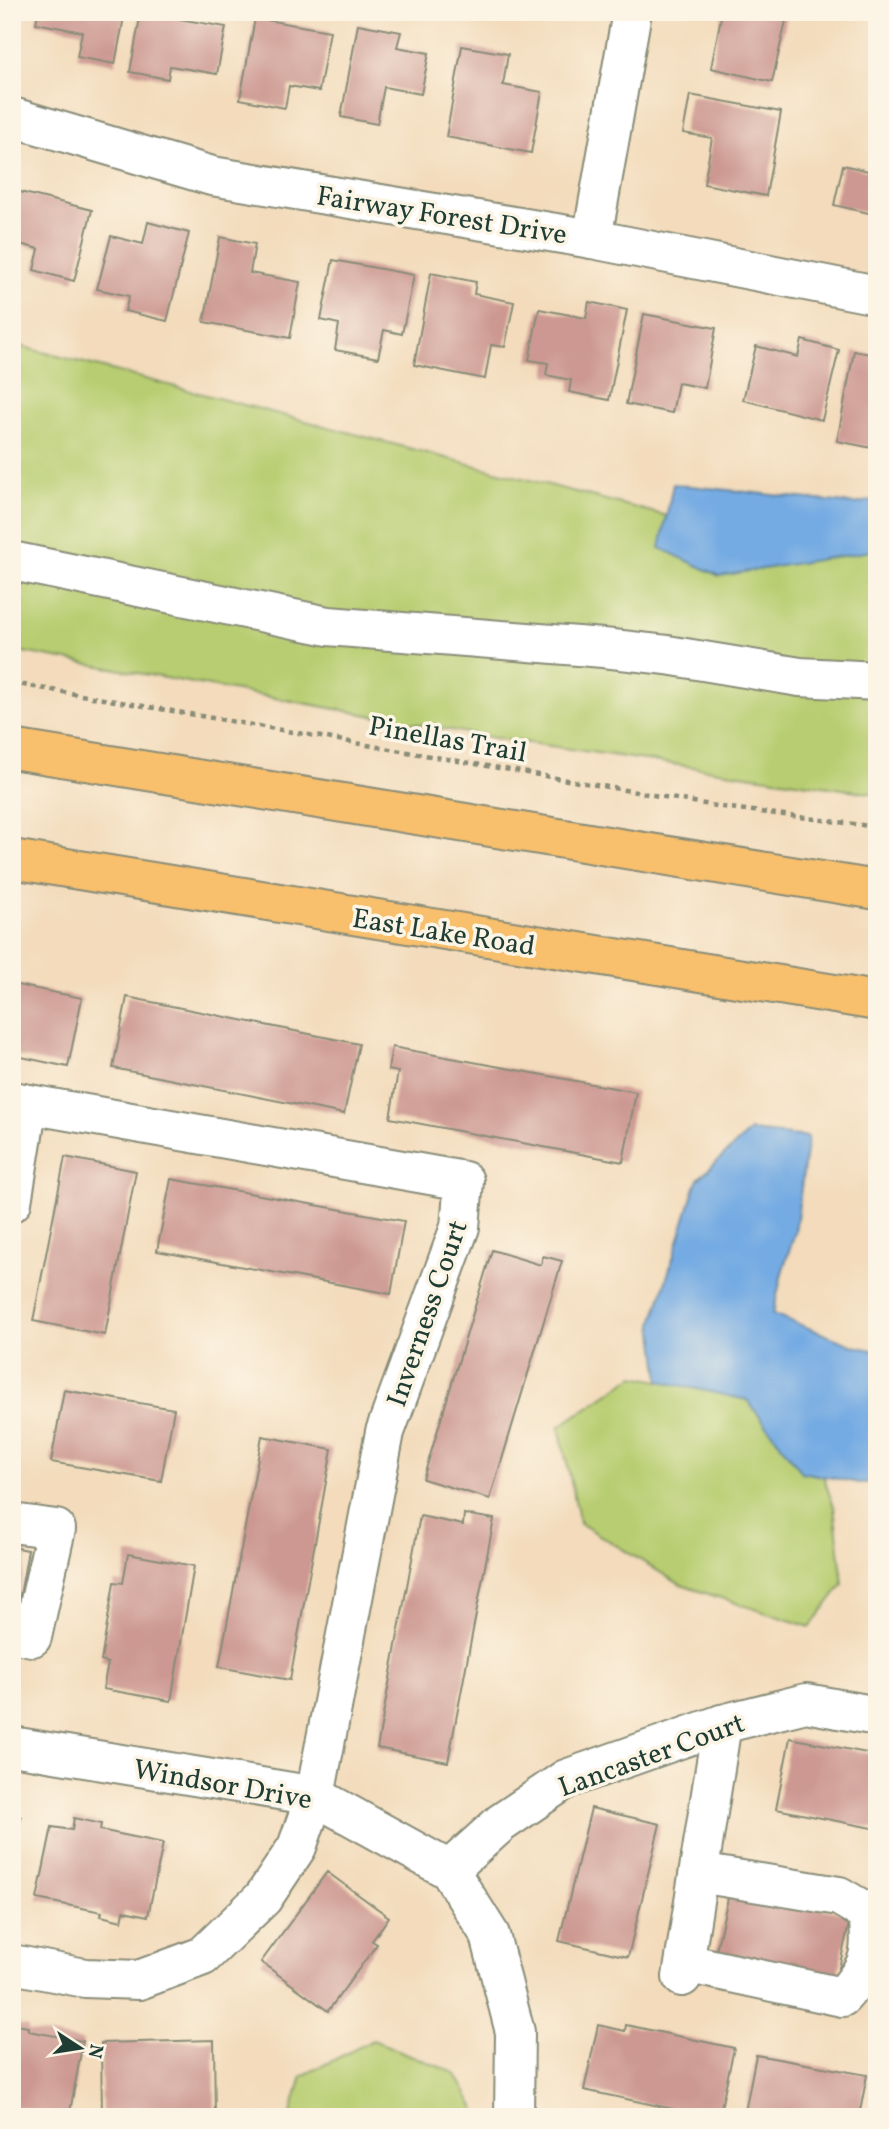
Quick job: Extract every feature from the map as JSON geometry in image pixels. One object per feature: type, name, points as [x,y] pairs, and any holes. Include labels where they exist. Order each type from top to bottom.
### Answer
[{"type":"main road","points":[[12,749],[877,890]]},
{"type":"main road","name":"East Lake Road","points":[[12,859],[877,1001]]},
{"type":"street","points":[[592,239],[632,12]]},
{"type":"street","name":"Fairway Forest Drive","points":[[12,117],[212,176],[592,239],[877,295]]},
{"type":"street","points":[[12,561],[328,626],[616,649],[800,677],[877,681]]},
{"type":"street","name":"Inverness Court","points":[[12,1202],[20,1102],[464,1181],[460,1227],[385,1432],[315,1796]]},
{"type":"street","points":[[12,1523],[56,1530],[32,1637],[12,1633]]},
{"type":"street","name":"Lancaster Court","points":[[449,1870],[501,1823],[566,1779],[722,1724],[806,1703],[877,1716]]},
{"type":"street","points":[[699,1873],[839,1896],[867,1913],[872,1944],[861,1975],[842,1997],[683,1970],[722,1724]]},
{"type":"street","name":"Windsor Drive","points":[[12,1746],[315,1796],[449,1870],[490,1935],[515,2032],[514,2117]]},
{"type":"street","points":[[12,1964],[85,1978],[139,1980],[203,1956],[263,1898],[297,1847],[315,1796]]},
{"type":"path","name":"Pinellas Trail","points":[[12,683],[722,807],[877,827]]},
{"type":"green space","points":[[12,344],[667,516],[661,548],[719,576],[877,550],[877,794],[495,738],[12,650]]},
{"type":"green space","points":[[634,1376],[747,1400],[802,1472],[823,1476],[834,1507],[843,1584],[810,1627],[681,1585],[580,1523],[559,1427]]},
{"type":"green space","points":[[373,2040],[455,2073],[480,2117],[290,2117],[302,2076]]},
{"type":"water","points":[[673,484],[855,504],[877,499],[877,550],[720,576],[660,548]]},
{"type":"water","points":[[750,1131],[808,1137],[795,1232],[773,1314],[854,1346],[877,1351],[877,1482],[859,1483],[802,1472],[747,1400],[660,1381],[653,1323],[697,1180]]},
{"type":"building","points":[[38,12],[125,12],[115,64],[77,57],[82,32],[36,23]]},
{"type":"building","points":[[141,12],[180,12],[179,19],[226,27],[217,74],[170,66],[168,79],[130,72]]},
{"type":"building","points":[[722,12],[788,12],[772,82],[711,68]]},
{"type":"building","points":[[255,18],[330,31],[319,91],[289,86],[285,108],[240,99]]},
{"type":"building","points":[[358,24],[401,32],[397,47],[429,53],[421,94],[384,87],[377,124],[341,117]]},
{"type":"building","points":[[462,46],[508,54],[503,85],[542,92],[531,153],[446,137]]},
{"type":"building","points":[[690,95],[781,112],[766,196],[704,184],[712,138],[683,133]]},
{"type":"building","points":[[843,165],[877,173],[877,215],[834,205]]},
{"type":"building","points":[[12,190],[92,210],[74,281],[34,270],[39,249],[12,242]]},
{"type":"building","points":[[148,222],[189,233],[167,321],[125,311],[129,296],[97,289],[111,236],[143,244]]},
{"type":"building","points":[[220,237],[255,244],[250,273],[300,282],[290,338],[204,322]]},
{"type":"building","points":[[333,260],[414,275],[402,334],[384,330],[378,358],[335,350],[339,324],[321,320]]},
{"type":"building","points":[[431,273],[476,282],[474,294],[514,302],[505,347],[491,345],[485,379],[414,365]]},
{"type":"building","points":[[589,302],[627,310],[609,400],[569,392],[571,380],[546,375],[548,363],[529,360],[539,309],[586,318]]},
{"type":"building","points":[[644,314],[716,328],[705,388],[678,383],[672,413],[626,404]]},
{"type":"building","points":[[802,340],[839,350],[822,420],[743,400],[756,346],[798,357]]},
{"type":"building","points":[[854,351],[877,355],[877,449],[837,441]]},
{"type":"building","points":[[12,984],[82,998],[68,1067],[12,1055]]},
{"type":"building","points":[[127,997],[359,1044],[344,1114],[113,1068]]},
{"type":"building","points":[[392,1047],[636,1092],[623,1162],[390,1118],[398,1072],[388,1070]]},
{"type":"building","points":[[65,1157],[136,1171],[105,1335],[33,1321]]},
{"type":"building","points":[[171,1179],[404,1221],[391,1294],[157,1251]]},
{"type":"building","points":[[492,1250],[541,1265],[543,1256],[562,1261],[490,1499],[423,1479]]},
{"type":"building","points":[[64,1390],[174,1409],[161,1481],[51,1462]]},
{"type":"building","points":[[262,1436],[332,1449],[290,1680],[219,1667]]},
{"type":"building","points":[[464,1514],[494,1519],[448,1762],[377,1748],[420,1516],[463,1525]]},
{"type":"building","points":[[12,1547],[28,1550],[17,1612],[12,1611]]},
{"type":"building","points":[[128,1554],[194,1566],[171,1701],[103,1689],[108,1663],[101,1661],[114,1582],[123,1583]]},
{"type":"building","points":[[790,1738],[877,1755],[877,1829],[776,1809]]},
{"type":"building","points":[[591,1808],[660,1824],[628,1957],[559,1941]]},
{"type":"building","points":[[12,1815],[21,1817],[14,1858],[12,1858]]},
{"type":"building","points":[[74,1818],[101,1824],[100,1830],[163,1843],[148,1916],[124,1911],[122,1921],[101,1916],[102,1912],[37,1899],[52,1827],[72,1830]]},
{"type":"building","points":[[327,1872],[389,1917],[372,1941],[377,1944],[328,2011],[261,1962]]},
{"type":"building","points":[[730,1889],[851,1915],[837,1977],[716,1951]]},
{"type":"building","points":[[12,2024],[28,2027],[28,2031],[83,2041],[69,2117],[12,2106]]},
{"type":"building","points":[[598,2025],[625,2031],[626,2025],[734,2048],[719,2117],[584,2090]]},
{"type":"building","points":[[214,2040],[215,2117],[102,2117],[101,2043]]},
{"type":"building","points":[[756,2055],[867,2075],[859,2117],[744,2117]]}]
